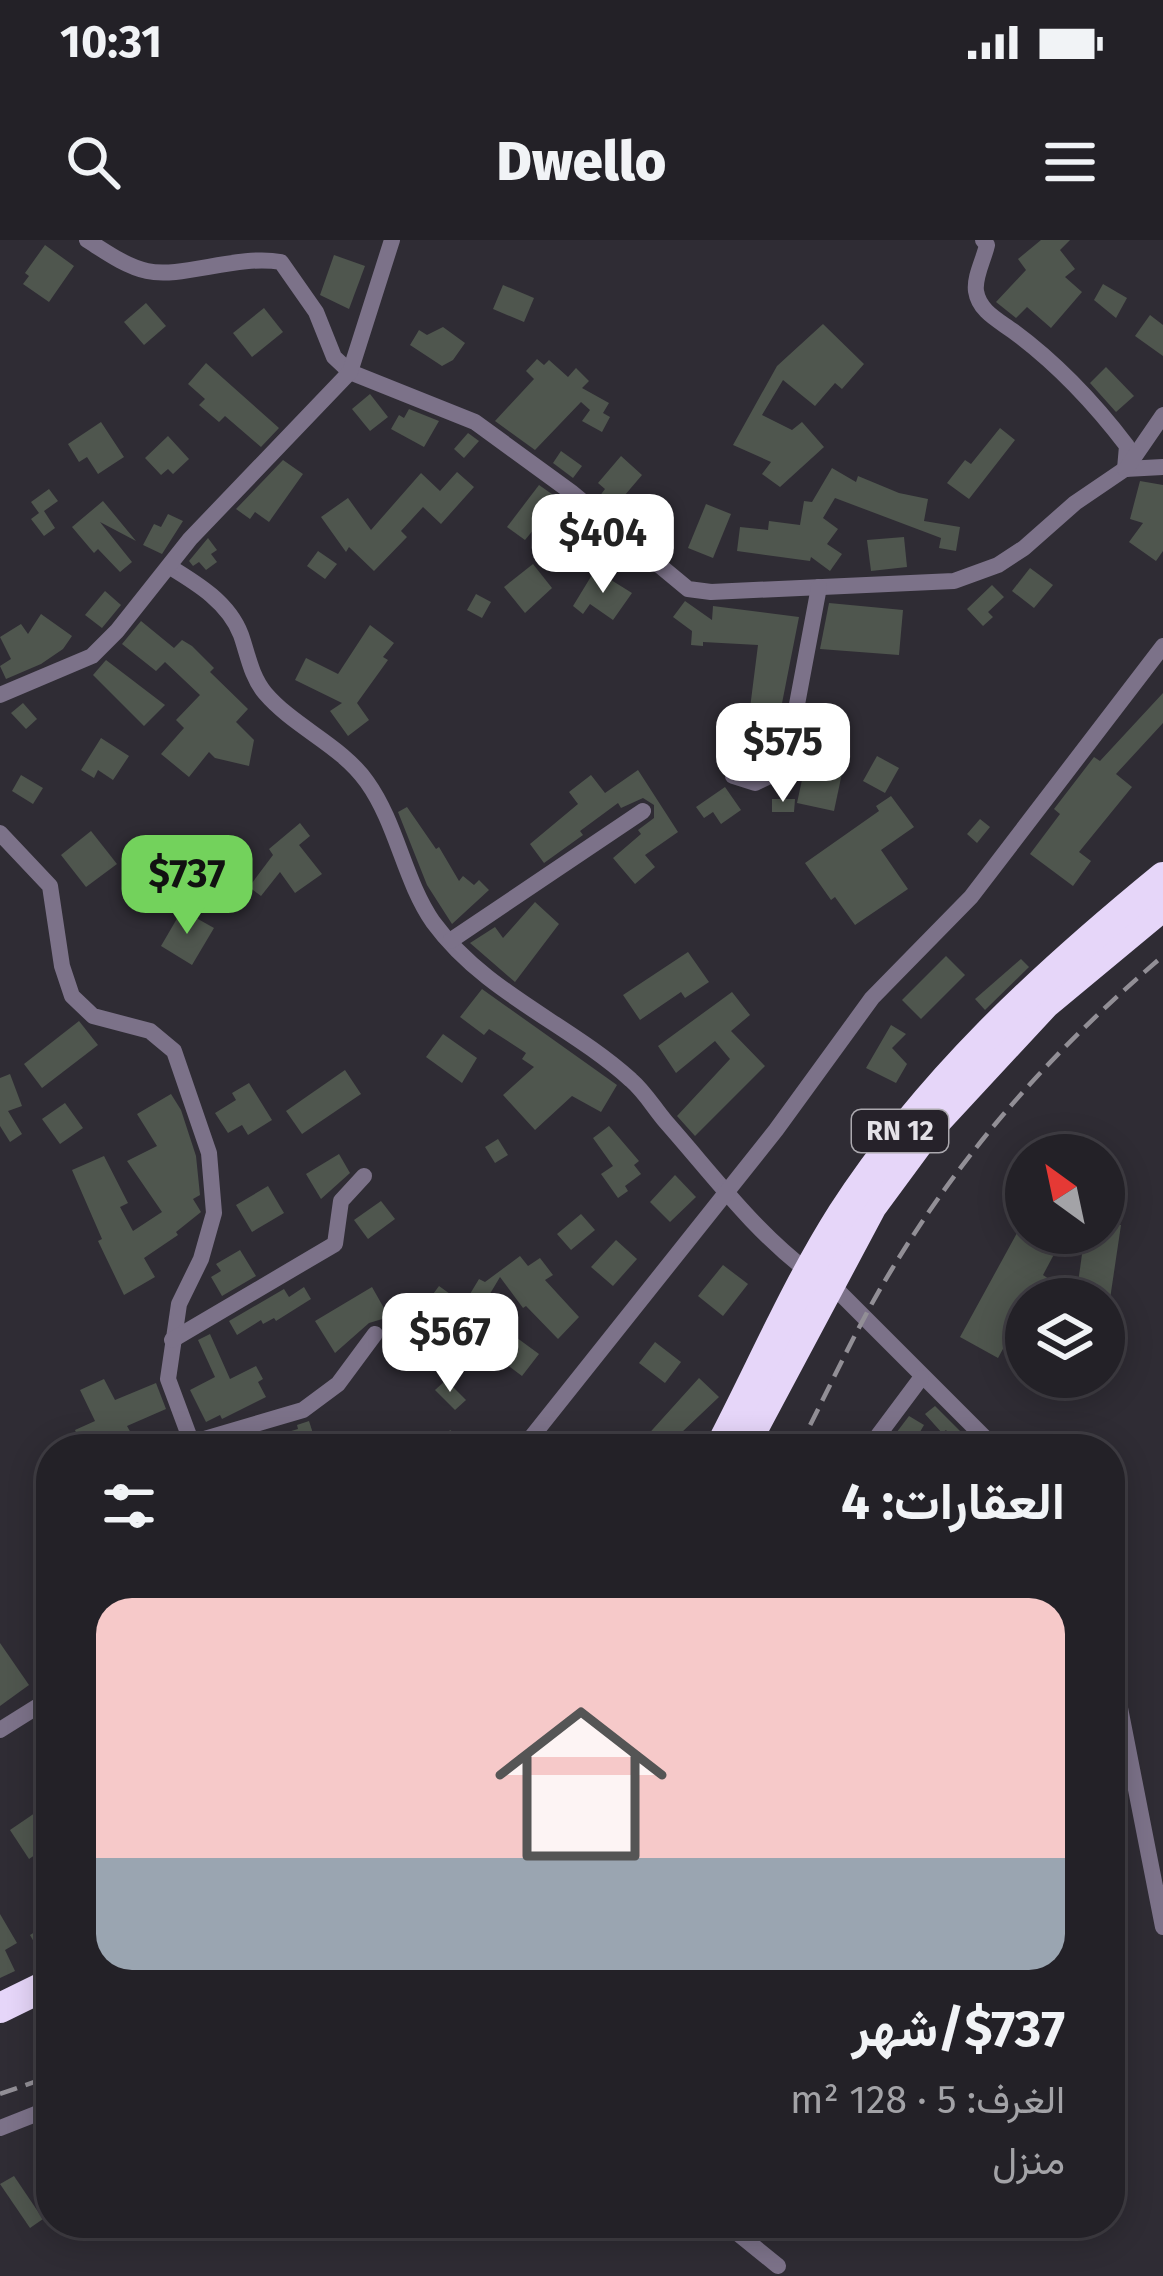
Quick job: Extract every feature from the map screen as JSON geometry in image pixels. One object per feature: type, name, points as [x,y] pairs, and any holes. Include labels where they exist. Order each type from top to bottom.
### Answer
[{"type":"highway","name":"RN 12","points":[[749,1434],[820,1278],[841,1216],[902,1128],[1042,980],[1163,877]]},
{"type":"highway","name":"RN 12","points":[[728,1434],[820,1278],[928,1130],[1045,1004],[1163,906]]},
{"type":"highway","points":[[0,2008],[36,1990]]},
{"type":"highway","points":[[0,2030],[36,2013]]},
{"type":"street","points":[[87,240],[152,273],[260,259],[281,262],[316,312],[334,357],[350,372],[475,422],[572,492],[688,589],[711,592],[954,581],[998,565],[1075,503],[1126,470],[1163,415]]},
{"type":"street","points":[[0,695],[92,656],[190,538],[350,372],[392,240]]},
{"type":"street","points":[[983,240],[987,245],[974,286],[981,307],[1029,343],[1107,421],[1126,446],[1126,470]]},
{"type":"street","points":[[1126,470],[1163,467]]},
{"type":"street","points":[[170,567],[224,606],[240,632],[261,689],[365,778],[431,919],[450,941],[486,978],[635,1083],[782,1253],[820,1278],[980,1434]]},
{"type":"street","points":[[733,776],[755,783],[778,772],[789,747],[819,586]]},
{"type":"street","points":[[531,1434],[776,1130],[872,998],[971,897],[1163,646]]},
{"type":"street","points":[[450,941],[643,811]]},
{"type":"street","points":[[0,833],[50,886],[62,966],[72,996],[93,1016],[150,1030],[174,1052],[209,1153],[214,1213],[201,1259],[179,1304],[169,1379],[189,1434]]},
{"type":"street","points":[[172,1340],[335,1244],[341,1201],[364,1176]]},
{"type":"street","points":[[230,1434],[303,1410],[338,1384],[375,1334]]},
{"type":"street","points":[[879,1434],[921,1378]]},
{"type":"street","points":[[0,1730],[36,1707]]},
{"type":"street","points":[[1125,1733],[1163,1927]]},
{"type":"street","points":[[0,2128],[36,2114]]},
{"type":"street","points":[[743,2238],[778,2266]]},
{"type":"building","points":[[1041,240],[1070,240],[1060,250],[1075,269],[1065,277],[1082,292],[1051,328],[1027,307],[1016,318],[996,302],[1026,270],[1018,259]]},
{"type":"building","points":[[45,245],[74,266],[49,302],[23,284],[29,276],[25,273]]},
{"type":"building","points":[[334,255],[365,266],[349,309],[320,295]]},
{"type":"building","points":[[1103,284],[1127,298],[1116,318],[1094,300]]},
{"type":"building","points":[[503,285],[534,298],[524,322],[493,309]]},
{"type":"building","points":[[146,303],[166,326],[144,345],[124,322]]},
{"type":"building","points":[[264,308],[283,332],[252,357],[233,333]]},
{"type":"building","points":[[1150,315],[1163,325],[1163,356],[1135,336]]},
{"type":"building","points":[[823,324],[864,364],[842,389],[835,383],[815,406],[783,380],[762,415],[792,430],[802,422],[824,447],[780,487],[762,474],[771,462],[733,445],[777,366]]},
{"type":"building","points":[[443,327],[465,343],[442,366],[410,345],[419,330],[427,335]]},
{"type":"building","points":[[537,359],[544,365],[549,360],[568,377],[576,368],[589,381],[582,388],[609,403],[603,413],[610,417],[602,432],[582,421],[590,410],[581,402],[535,450],[495,421],[534,379],[526,371]]},
{"type":"building","points":[[206,363],[279,428],[261,447],[225,416],[219,422],[199,405],[205,399],[188,384]]},
{"type":"building","points":[[1106,367],[1134,396],[1116,412],[1090,383]]},
{"type":"building","points":[[370,394],[388,417],[370,431],[352,409]]},
{"type":"building","points":[[409,409],[439,421],[424,447],[391,429]]},
{"type":"building","points":[[101,422],[124,457],[98,474],[87,457],[79,462],[68,444]]},
{"type":"building","points":[[1000,428],[1015,440],[969,499],[947,483],[965,460],[971,464]]},
{"type":"building","points":[[468,433],[479,441],[464,458],[454,449]]},
{"type":"building","points":[[168,436],[189,459],[173,474],[168,469],[161,475],[145,458]]},
{"type":"building","points":[[561,451],[582,466],[573,478],[553,463]]},
{"type":"building","points":[[621,456],[642,475],[613,509],[599,497],[605,489],[598,483]]},
{"type":"building","points":[[283,460],[303,474],[269,522],[255,512],[250,519],[236,509]]},
{"type":"building","points":[[832,468],[856,482],[858,476],[928,499],[924,521],[960,527],[956,551],[939,548],[941,538],[835,498],[823,518],[838,529],[827,544],[842,554],[830,571],[811,557],[810,561],[737,551],[740,527],[768,530],[769,521],[800,525],[804,501],[812,502]]},
{"type":"building","points":[[457,472],[474,487],[441,524],[423,507],[401,531],[407,537],[374,571],[349,547],[346,552],[321,517],[348,498],[371,530],[421,473],[440,491]]},
{"type":"building","points":[[1140,481],[1163,485],[1163,551],[1156,561],[1129,542],[1143,523],[1130,519]]},
{"type":"building","points":[[539,485],[559,499],[525,540],[507,527]]},
{"type":"building","points":[[49,489],[58,501],[44,511],[55,528],[44,536],[31,519],[39,513],[31,502]]},
{"type":"building","points":[[103,501],[136,541],[100,522],[132,562],[120,572],[98,549],[94,553],[72,527]]},
{"type":"building","points":[[706,504],[731,514],[713,558],[688,548]]},
{"type":"building","points":[[571,513],[607,542],[579,565],[569,556],[575,549],[554,532]]},
{"type":"building","points":[[168,514],[183,521],[162,554],[143,545],[154,524],[161,527]]},
{"type":"building","points":[[904,537],[907,567],[871,571],[867,540]]},
{"type":"building","points":[[208,538],[217,550],[211,554],[217,562],[206,570],[199,562],[193,566],[189,561]]},
{"type":"building","points":[[318,551],[337,564],[325,579],[307,566]]},
{"type":"building","points":[[533,564],[552,588],[525,613],[504,587]]},
{"type":"building","points":[[1030,568],[1053,585],[1034,608],[1012,591]]},
{"type":"building","points":[[595,570],[632,593],[613,620],[590,604],[583,614],[573,606]]},
{"type":"building","points":[[992,585],[1004,597],[988,612],[993,617],[983,626],[967,609]]},
{"type":"building","points":[[105,591],[121,605],[102,628],[85,615]]},
{"type":"building","points":[[476,594],[491,602],[482,618],[467,610]]},
{"type":"building","points":[[685,601],[712,620],[713,606],[799,617],[772,754],[740,746],[742,729],[737,729],[739,715],[749,716],[758,645],[691,645],[692,631],[673,617]]},
{"type":"building","points":[[829,603],[903,610],[899,655],[820,649]]},
{"type":"building","points":[[41,614],[72,636],[63,649],[41,664],[6,679],[0,666],[11,659],[0,637],[21,624],[28,634]]},
{"type":"building","points":[[141,621],[174,648],[182,640],[192,646],[214,668],[210,672],[248,709],[236,722],[254,740],[249,766],[215,758],[209,752],[189,777],[161,754],[184,728],[176,720],[200,695],[165,662],[156,671],[122,644]]},
{"type":"building","points":[[370,625],[394,643],[383,657],[388,660],[357,703],[369,720],[348,736],[330,711],[342,703],[295,680],[306,658],[338,674]]},
{"type":"building","points":[[106,660],[165,705],[144,726],[93,675]]},
{"type":"building","points":[[1163,693],[1163,723],[1116,774],[1132,787],[1079,852],[1091,861],[1073,886],[1030,854],[1060,814],[1054,809],[1094,757],[1100,761]]},
{"type":"building","points":[[23,703],[37,719],[26,729],[11,713]]},
{"type":"building","points":[[101,738],[129,756],[113,780],[98,770],[94,778],[81,770]]},
{"type":"building","points":[[808,752],[845,759],[834,811],[797,803]]},
{"type":"building","points":[[877,756],[899,768],[885,793],[863,781]]},
{"type":"building","points":[[638,770],[678,832],[645,855],[655,867],[635,884],[613,858],[654,818],[654,805],[643,798],[621,808],[618,803],[544,863],[530,844],[578,804],[569,792],[591,775],[605,793]]},
{"type":"building","points":[[21,775],[43,788],[33,804],[12,791]]},
{"type":"building","points":[[725,787],[741,810],[721,824],[713,812],[704,818],[696,807]]},
{"type":"building","points":[[891,796],[914,827],[881,850],[908,889],[855,925],[805,863],[879,811],[876,806]]},
{"type":"building","points":[[772,799],[795,799],[794,812],[772,812]]},
{"type":"building","points":[[407,807],[459,881],[463,876],[474,885],[479,880],[489,890],[452,924],[427,885],[398,812]]},
{"type":"building","points":[[980,819],[990,827],[977,843],[967,834]]},
{"type":"building","points":[[300,823],[310,836],[299,845],[322,874],[295,893],[280,872],[261,896],[249,887],[273,855],[269,849]]},
{"type":"building","points":[[91,831],[117,864],[86,887],[61,855]]},
{"type":"building","points":[[535,902],[559,924],[515,982],[470,943],[495,927],[503,938]]},
{"type":"building","points":[[182,910],[214,928],[192,965],[161,946]]},
{"type":"building","points":[[688,952],[709,982],[685,998],[681,992],[640,1020],[623,995]]},
{"type":"building","points":[[946,956],[965,975],[921,1019],[902,1000]]},
{"type":"building","points":[[1021,959],[1029,967],[985,1010],[975,999]]},
{"type":"building","points":[[482,989],[617,1085],[601,1112],[572,1096],[535,1130],[503,1095],[534,1067],[522,1059],[526,1053],[489,1029],[484,1035],[460,1017]]},
{"type":"building","points":[[732,992],[750,1015],[731,1031],[765,1066],[695,1136],[677,1116],[730,1059],[715,1041],[676,1073],[658,1046]]},
{"type":"building","points":[[79,1021],[98,1045],[42,1088],[24,1064]]},
{"type":"building","points":[[891,1025],[906,1034],[892,1048],[907,1064],[896,1083],[866,1068]]},
{"type":"building","points":[[443,1034],[477,1058],[462,1083],[426,1057]]},
{"type":"building","points":[[345,1070],[361,1094],[302,1134],[286,1111]]},
{"type":"building","points":[[10,1074],[22,1106],[8,1111],[22,1134],[10,1142],[0,1126],[0,1078]]},
{"type":"building","points":[[249,1083],[272,1120],[248,1135],[242,1125],[228,1133],[215,1113],[236,1100],[232,1093]]},
{"type":"building","points":[[171,1094],[196,1156],[200,1195],[193,1199],[201,1212],[144,1258],[155,1277],[124,1295],[72,1170],[104,1156],[128,1203],[120,1207],[133,1231],[162,1212],[127,1161],[157,1146],[137,1114]]},
{"type":"building","points":[[65,1103],[83,1128],[60,1144],[42,1119]]},
{"type":"building","points":[[609,1126],[639,1161],[634,1165],[641,1174],[618,1198],[601,1174],[613,1166],[593,1138]]},
{"type":"building","points":[[498,1139],[508,1155],[495,1163],[485,1147]]},
{"type":"building","points":[[339,1154],[350,1173],[321,1199],[306,1174]]},
{"type":"building","points":[[675,1175],[696,1197],[670,1222],[650,1202]]},
{"type":"building","points":[[268,1186],[284,1213],[252,1232],[236,1205]]},
{"type":"building","points":[[381,1201],[395,1219],[368,1239],[354,1220]]},
{"type":"building","points":[[581,1214],[595,1230],[571,1250],[557,1234]]},
{"type":"building","points":[[616,1240],[637,1259],[613,1286],[591,1267]]},
{"type":"building","points":[[240,1250],[256,1276],[222,1296],[211,1277],[221,1271],[216,1264]]},
{"type":"building","points":[[1005,1254],[1054,1254],[1043,1275],[1048,1278],[1005,1278],[1005,1345],[998,1358],[960,1337]]},
{"type":"building","points":[[1082,1254],[1117,1254],[1113,1278],[1079,1278]]},
{"type":"building","points":[[520,1256],[528,1266],[540,1258],[553,1275],[545,1280],[579,1317],[558,1339],[523,1308],[500,1277],[475,1319],[507,1344],[513,1335],[539,1354],[522,1376],[486,1349],[475,1364],[414,1320],[439,1286],[464,1304],[479,1279],[485,1282]]},
{"type":"building","points":[[723,1265],[748,1284],[723,1316],[698,1296]]},
{"type":"building","points":[[304,1287],[311,1299],[276,1321],[263,1324],[261,1320],[237,1335],[229,1321],[284,1289],[289,1297]]},
{"type":"building","points":[[372,1287],[389,1317],[369,1323],[335,1353],[315,1321]]},
{"type":"building","points":[[210,1334],[230,1379],[256,1366],[266,1397],[206,1422],[190,1390],[215,1377],[198,1340]]},
{"type":"building","points":[[655,1342],[681,1362],[665,1383],[639,1363]]},
{"type":"building","points":[[699,1378],[719,1397],[680,1434],[649,1434]]},
{"type":"building","points":[[104,1379],[115,1400],[156,1383],[166,1409],[127,1426],[131,1434],[77,1434],[75,1430],[95,1421],[80,1390]]},
{"type":"building","points":[[446,1380],[466,1400],[455,1410],[435,1390]]},
{"type":"building","points":[[935,1406],[963,1434],[942,1433],[925,1414]]},
{"type":"building","points":[[909,1416],[924,1425],[919,1434],[895,1434]]},
{"type":"building","points":[[309,1421],[313,1434],[281,1434],[298,1429],[297,1425]]},
{"type":"building","points":[[0,1643],[29,1685],[0,1706]]},
{"type":"building","points":[[36,1812],[36,1854],[29,1859],[10,1830]]},
{"type":"building","points":[[0,1914],[17,1943],[5,1950],[15,1971],[0,1978]]},
{"type":"building","points":[[14,2176],[36,2209],[36,2224],[30,2228],[0,2184]]},
{"type":"railway","points":[[806,1434],[879,1291],[950,1182],[1049,1063],[1163,956]]},
{"type":"railway","points":[[0,2094],[36,2081]]}]
